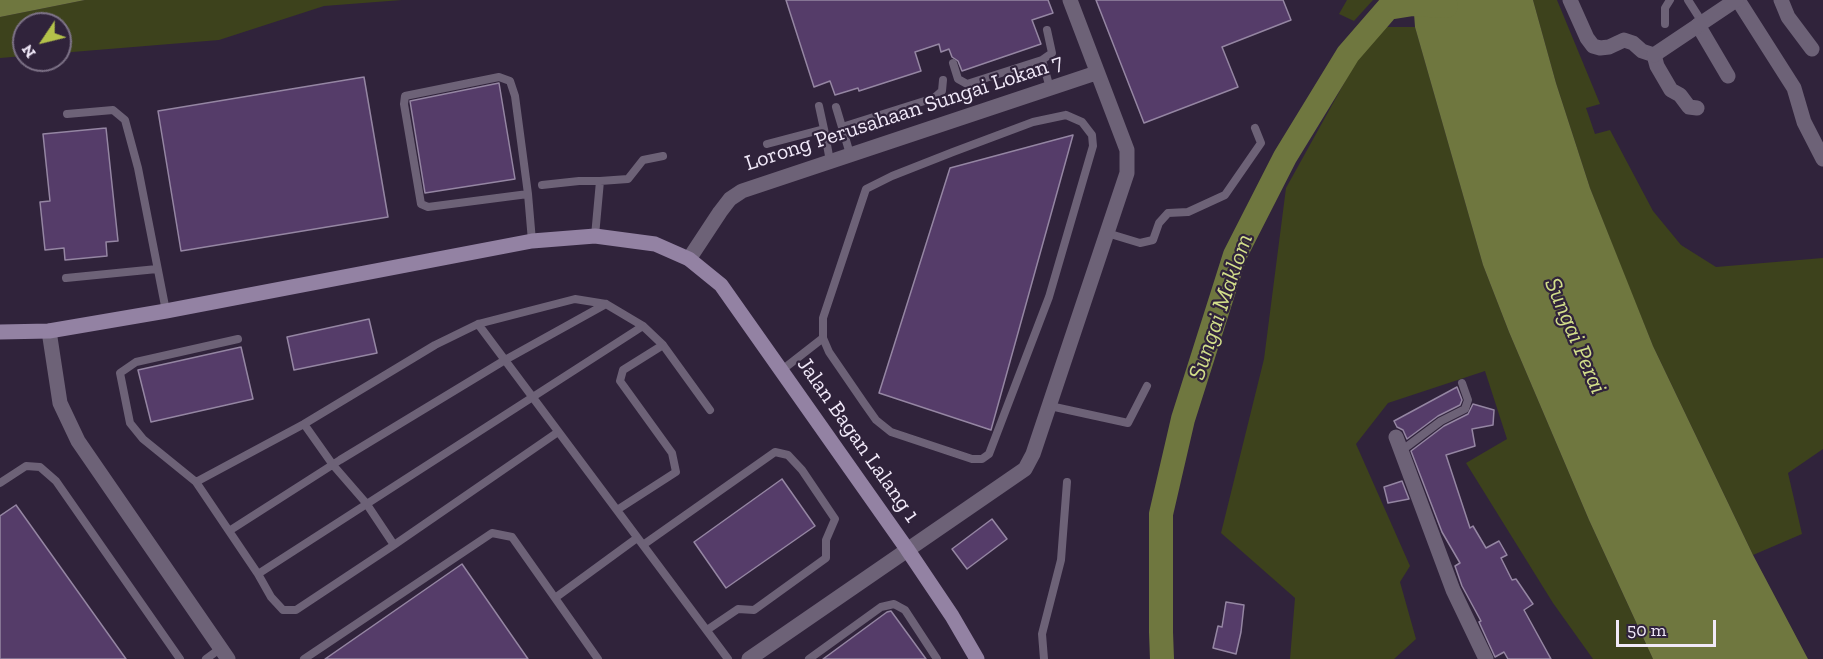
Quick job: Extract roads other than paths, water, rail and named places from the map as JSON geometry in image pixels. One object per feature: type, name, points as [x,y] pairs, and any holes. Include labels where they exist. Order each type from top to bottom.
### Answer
[{"type":"main road","name":"Jalan Bagan Lalang 1","points":[[0,332],[49,331],[166,312],[532,241],[595,236],[655,244],[688,260],[721,285],[907,549],[952,615],[977,659]]},
{"type":"street","points":[[750,659],[1024,469],[1034,454],[1127,173],[1127,150],[1070,0]]},
{"type":"street","points":[[1570,0],[1593,46],[1609,47],[1624,40],[1654,55]]},
{"type":"street","points":[[1654,55],[1737,0],[1794,88],[1804,122],[1823,159]]},
{"type":"street","points":[[1781,0],[1788,17],[1812,49]]},
{"type":"street","points":[[1700,23],[1728,76]]},
{"type":"street","points":[[1654,55],[1657,66],[1671,90],[1680,95],[1689,107],[1697,108]]},
{"type":"street","name":"Lorong Perusahaan Sungai Lokan 7","points":[[688,260],[730,199],[742,191],[1096,73]]},
{"type":"street","points":[[49,331],[60,403],[78,441],[225,653]]},
{"type":"street","points":[[1398,444],[1453,590],[1486,659]]},
{"type":"lane","points":[[1665,24],[1665,8],[1670,0]]},
{"type":"lane","points":[[1688,0],[1700,23]]},
{"type":"lane","points":[[952,63],[958,79],[967,84],[1042,60],[1052,53],[1047,30]]},
{"type":"lane","points":[[1042,60],[1050,88]]},
{"type":"lane","points":[[528,194],[428,207],[421,204],[404,104],[405,96],[499,77],[510,81],[515,96],[528,194],[532,241]]},
{"type":"lane","points":[[842,127],[934,98],[942,90],[943,80]]},
{"type":"lane","points":[[819,106],[830,161]]},
{"type":"lane","points":[[836,107],[850,154]]},
{"type":"lane","points":[[67,114],[113,110],[125,120],[138,168],[166,312]]},
{"type":"lane","points":[[1066,115],[1082,122],[1092,135],[1093,146],[1049,297],[989,454],[982,459],[972,459],[891,432],[876,420],[829,352],[823,338],[823,318],[866,189],[912,168],[1033,122],[1066,115]]},
{"type":"lane","points":[[1107,233],[1140,243],[1153,240],[1159,223],[1168,213],[1188,212],[1225,195],[1261,143],[1255,128]]},
{"type":"lane","points":[[767,144],[824,129]]},
{"type":"lane","points":[[543,185],[628,179],[642,160],[663,156]]},
{"type":"lane","points":[[595,236],[600,181]]},
{"type":"lane","points":[[66,278],[157,269]]},
{"type":"lane","points":[[196,482],[304,424],[435,345],[478,324],[575,299],[606,304],[643,326],[663,345],[710,410]]},
{"type":"lane","points":[[229,531],[505,360],[606,304]]},
{"type":"lane","points":[[478,324],[728,659]]},
{"type":"lane","points":[[258,574],[643,326]]},
{"type":"lane","points":[[782,369],[823,338]]},
{"type":"lane","points":[[238,339],[136,362],[120,373],[130,423],[143,439],[196,482],[271,597],[283,610],[296,610],[394,546],[558,432]]},
{"type":"lane","points":[[617,510],[676,472],[672,453],[620,381],[623,370],[663,345]]},
{"type":"lane","points":[[1398,444],[1465,409],[1468,400],[1461,383]]},
{"type":"lane","points":[[1050,406],[1128,423],[1147,386]]},
{"type":"lane","points":[[304,424],[333,465],[366,503],[394,546]]},
{"type":"lane","points":[[643,545],[775,452],[788,455],[802,470],[835,519],[826,540],[826,558],[754,610],[738,609],[706,630]]},
{"type":"lane","points":[[0,483],[26,466],[40,467],[56,482],[180,659]]},
{"type":"lane","points":[[1044,659],[1042,634],[1061,560],[1067,482]]},
{"type":"lane","points":[[304,659],[492,533],[512,537],[598,659]]},
{"type":"lane","points":[[555,598],[637,538]]},
{"type":"lane","points":[[808,659],[880,606],[894,604],[905,610],[937,659]]},
{"type":"lane","points":[[206,659],[225,653]]},
{"type":"water","points":[[0,0],[85,0],[25,12],[12,12],[12,15],[0,17]]},
{"type":"water","name":"Sungai Perai","points":[[1413,0],[1533,0],[1556,83],[1590,188],[1653,346],[1753,555],[1808,659],[1653,659],[1589,520],[1483,265],[1415,27]]},
{"type":"waterway","name":"Sungai Maklom","points":[[1162,659],[1161,514],[1183,419],[1235,255],[1285,157],[1348,54],[1388,8],[1413,4],[1446,6]]}]
